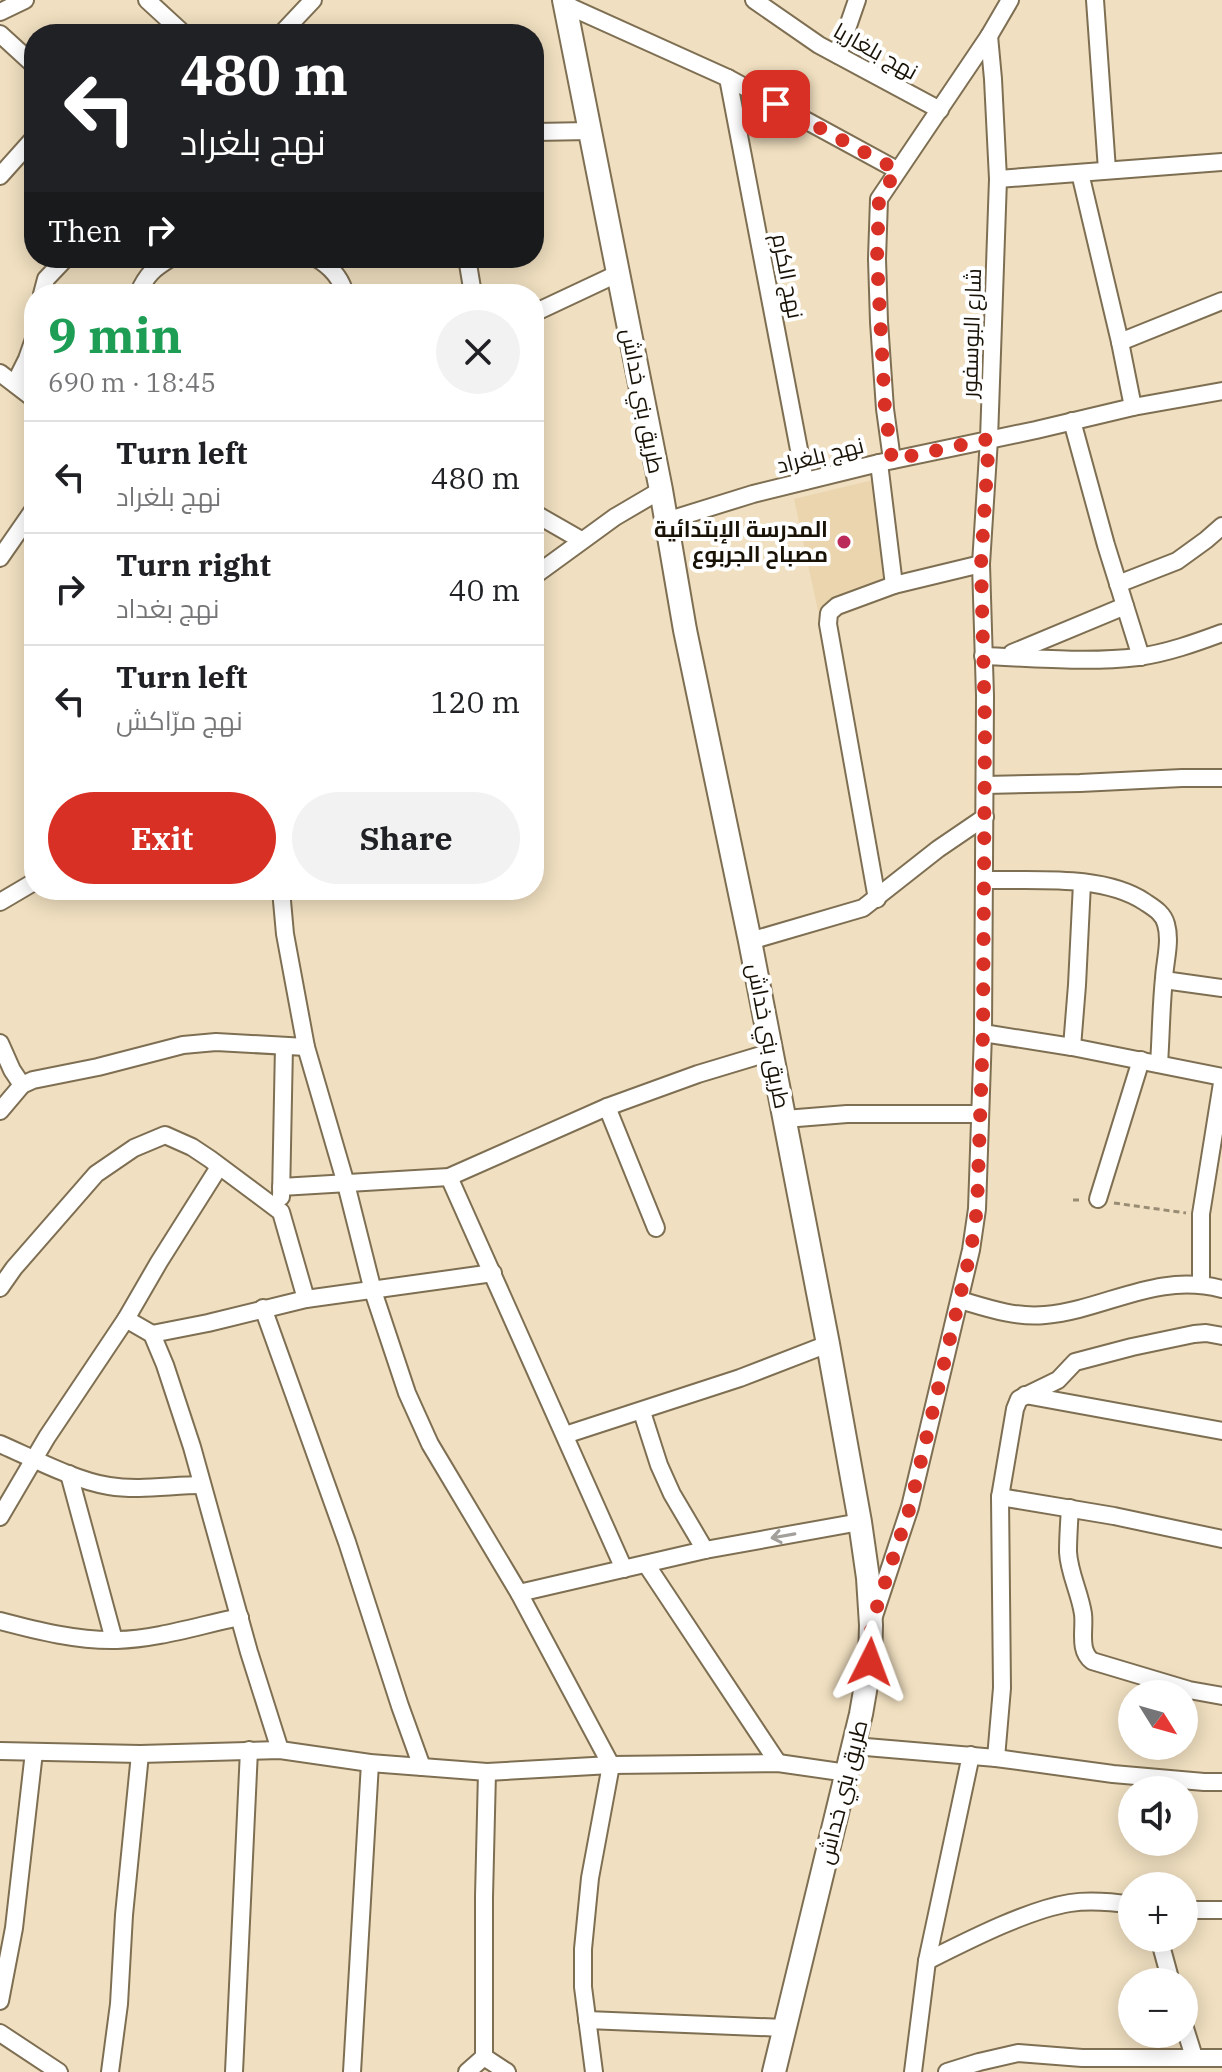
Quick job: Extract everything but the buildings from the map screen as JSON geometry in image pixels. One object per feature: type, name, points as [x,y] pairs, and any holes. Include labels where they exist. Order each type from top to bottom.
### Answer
[{"type":"main road","name":"طريق بني خداش","points":[[565,3],[661,490],[685,630],[785,1119],[868,1578],[870,1662],[854,1746],[774,2072]]},
{"type":"street","points":[[147,0],[173,24]]},
{"type":"street","points":[[298,24],[313,0]]},
{"type":"street","name":"نهج بلغاريا","points":[[754,0],[819,45],[940,110]]},
{"type":"street","points":[[838,55],[857,0]]},
{"type":"street","points":[[894,585],[885,462],[877,259],[879,199],[1010,0]]},
{"type":"street","points":[[1095,0],[1107,170]]},
{"type":"street","points":[[565,3],[728,78],[897,170]]},
{"type":"street","points":[[0,34],[24,56]]},
{"type":"street","name":"شارع البوسفور","points":[[871,1625],[910,1507],[960,1300],[977,1209],[983,1033],[985,817],[981,564],[989,439],[998,179],[989,36]]},
{"type":"street","name":"نهج الكرم","points":[[728,78],[805,481]]},
{"type":"street","points":[[544,132],[590,131]]},
{"type":"street","points":[[0,176],[24,149]]},
{"type":"street","points":[[998,179],[1222,162]]},
{"type":"street","points":[[1080,173],[1133,407]]},
{"type":"street","points":[[45,284],[56,268]]},
{"type":"street","points":[[143,284],[155,268]]},
{"type":"street","points":[[544,308],[617,274]]},
{"type":"street","points":[[1120,342],[1222,301]]},
{"type":"street","points":[[24,353],[5,380],[24,392]]},
{"type":"street","name":"نهج بلغراد","points":[[666,521],[725,502],[885,462],[1133,407],[1222,391]]},
{"type":"street","points":[[1072,421],[1141,657]]},
{"type":"street","points":[[544,568],[615,517],[661,490]]},
{"type":"street","points":[[544,519],[581,540]]},
{"type":"street","points":[[0,558],[24,523]]},
{"type":"street","points":[[1118,584],[1177,561],[1222,526]]},
{"type":"street","points":[[877,899],[829,613],[837,606],[894,585],[981,564]]},
{"type":"street","points":[[1005,657],[1125,606]]},
{"type":"street","points":[[983,656],[1103,660],[1141,657],[1222,633]]},
{"type":"street","points":[[985,785],[1222,778]]},
{"type":"street","points":[[750,941],[863,908],[938,849],[985,817]]},
{"type":"street","points":[[984,880],[1082,883],[1127,891],[1163,917],[1168,939],[1159,1064]]},
{"type":"street","points":[[1072,1047],[1082,883]]},
{"type":"street","points":[[0,902],[24,888]]},
{"type":"street","points":[[282,900],[285,934],[306,1047],[373,1291],[407,1393],[430,1444],[519,1593],[611,1765],[586,1909],[583,1987],[594,2072]]},
{"type":"street","points":[[1164,980],[1222,988]]},
{"type":"street","points":[[983,1033],[1141,1060],[1222,1080],[1201,1214],[1201,1283]]},
{"type":"street","points":[[0,1111],[22,1085],[33,1080],[98,1067],[146,1053],[203,1042],[306,1047]]},
{"type":"street","points":[[0,1043],[22,1085]]},
{"type":"street","points":[[284,1046],[281,1212],[306,1299]]},
{"type":"street","points":[[281,1187],[449,1177],[607,1107],[771,1052]]},
{"type":"street","points":[[1098,1199],[1141,1060]]},
{"type":"street","points":[[607,1107],[656,1228]]},
{"type":"street","points":[[785,1119],[847,1114],[980,1114]]},
{"type":"street","points":[[0,1288],[96,1174],[134,1148],[165,1135],[192,1147],[281,1212]]},
{"type":"street","points":[[0,1517],[34,1458],[126,1319],[219,1167]]},
{"type":"street","points":[[449,1177],[624,1569]]},
{"type":"street","points":[[152,1334],[306,1299],[493,1273]]},
{"type":"street","points":[[960,1300],[1015,1314],[1047,1315],[1149,1288],[1201,1283],[1222,1289]]},
{"type":"street","points":[[263,1308],[347,1542],[422,1767]]},
{"type":"street","points":[[126,1319],[152,1334],[188,1435],[280,1750]]},
{"type":"street","points":[[996,1758],[1002,1688],[1000,1497],[1019,1399],[1058,1380],[1071,1364],[1091,1357],[1194,1334],[1222,1336]]},
{"type":"street","points":[[565,1435],[642,1412],[828,1344]]},
{"type":"street","points":[[1023,1395],[1222,1431]]},
{"type":"street","points":[[642,1412],[672,1494],[705,1550]]},
{"type":"street","points":[[0,1444],[89,1482],[121,1487],[202,1485]]},
{"type":"street","points":[[69,1474],[114,1640]]},
{"type":"street","points":[[1000,1497],[1222,1539]]},
{"type":"street","points":[[1070,1508],[1068,1554],[1083,1612],[1083,1649],[1088,1657],[1092,1661],[1189,1690],[1222,1696]]},
{"type":"street","points":[[519,1593],[705,1550],[860,1522]]},
{"type":"street","points":[[646,1564],[778,1763]]},
{"type":"street","points":[[0,1621],[68,1636],[114,1640],[151,1636],[240,1617]]},
{"type":"street","points":[[854,1746],[971,1755],[1113,1774],[1222,1782]]},
{"type":"street","points":[[234,2072],[249,1750]]},
{"type":"street","points":[[0,1751],[140,1754],[280,1750],[370,1763],[487,1772],[611,1765],[778,1763],[847,1773]]},
{"type":"street","points":[[0,2001],[14,1928],[34,1752]]},
{"type":"street","points":[[110,2072],[119,2004],[124,1915],[140,1754]]},
{"type":"street","points":[[913,2072],[927,1961],[971,1755]]},
{"type":"street","points":[[352,2072],[370,1763]]},
{"type":"street","points":[[467,2072],[484,2057],[487,1772]]},
{"type":"street","points":[[927,1961],[1017,1920],[1069,1903],[1118,1904]]},
{"type":"street","points":[[1198,1910],[1222,1910]]},
{"type":"street","points":[[587,2020],[784,2028]]},
{"type":"street","points":[[0,2033],[59,2072]]},
{"type":"street","points":[[1191,2048],[1194,2057]]},
{"type":"street","points":[[1018,2053],[1018,2072]]},
{"type":"street","points":[[947,2072],[1018,2053],[1082,2058],[1222,2058]]},
{"type":"street","points":[[484,2057],[507,2072]]},
{"type":"path","points":[[1073,1200],[1098,1199],[1201,1214]]},
{"type":"shaded area","name":"المدرسة الإبتدائية مصباح الجربوع","points":[[877,479],[889,585],[818,611],[794,499]]},
{"type":"place","name":"المدرسة الإبتدائية مصباح الجربوع","points":[[844,542]]},
{"type":"route","points":[[776,104],[897,170],[879,199],[877,259],[885,409],[892,460],[989,439],[981,564],[985,785],[983,1033],[977,1209],[971,1250],[910,1507],[871,1625],[870,1662]]}]
